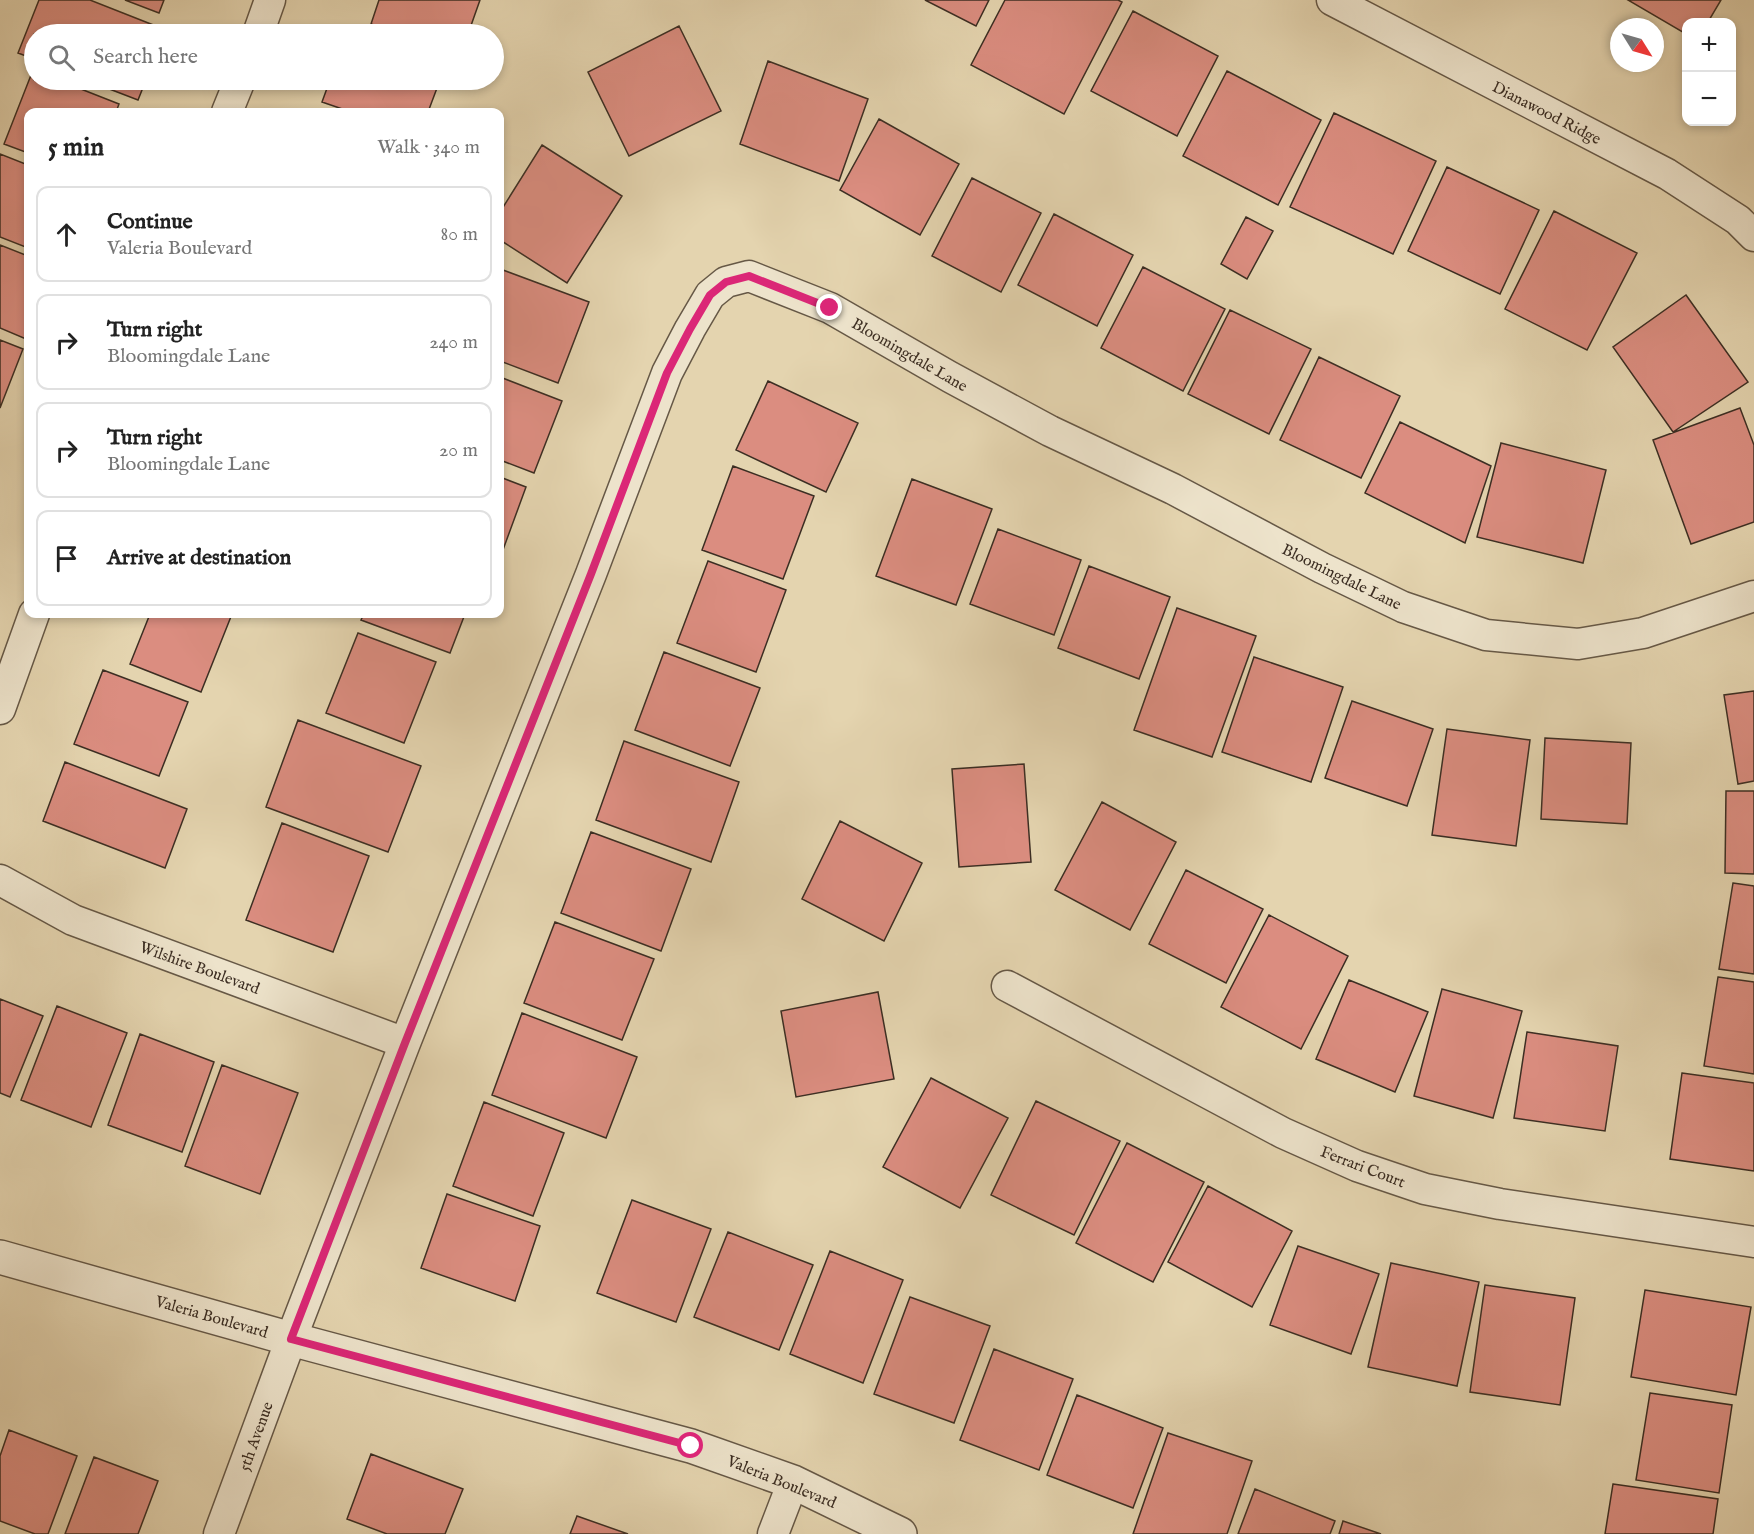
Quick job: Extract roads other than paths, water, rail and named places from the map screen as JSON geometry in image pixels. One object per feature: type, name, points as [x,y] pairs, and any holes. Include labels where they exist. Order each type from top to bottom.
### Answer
[{"type":"street","points":[[262,24],[270,0]]},
{"type":"street","name":"Dianawood Ridge","points":[[1332,0],[1667,174],[1738,220],[1754,236]]},
{"type":"street","points":[[229,108],[236,90]]},
{"type":"street","name":"Bloomingdale Lane","points":[[291,1339],[405,1043],[591,574],[667,373],[710,295],[726,282],[749,276],[830,308],[1050,431],[1173,489],[1322,568],[1403,606],[1486,634],[1578,644],[1643,633],[1754,596]]},
{"type":"street","points":[[0,710],[33,618]]},
{"type":"street","name":"Wilshire Boulevard","points":[[0,880],[73,920],[405,1043]]},
{"type":"street","name":"Ferrari Court","points":[[1007,986],[1283,1133],[1357,1166],[1425,1189],[1500,1204],[1754,1242]]},
{"type":"street","name":"Valeria Boulevard","points":[[0,1257],[291,1339],[691,1446],[793,1482],[900,1534]]},
{"type":"street","name":"5th Avenue","points":[[219,1534],[291,1339]]},
{"type":"street","points":[[773,1534],[793,1482]]}]
